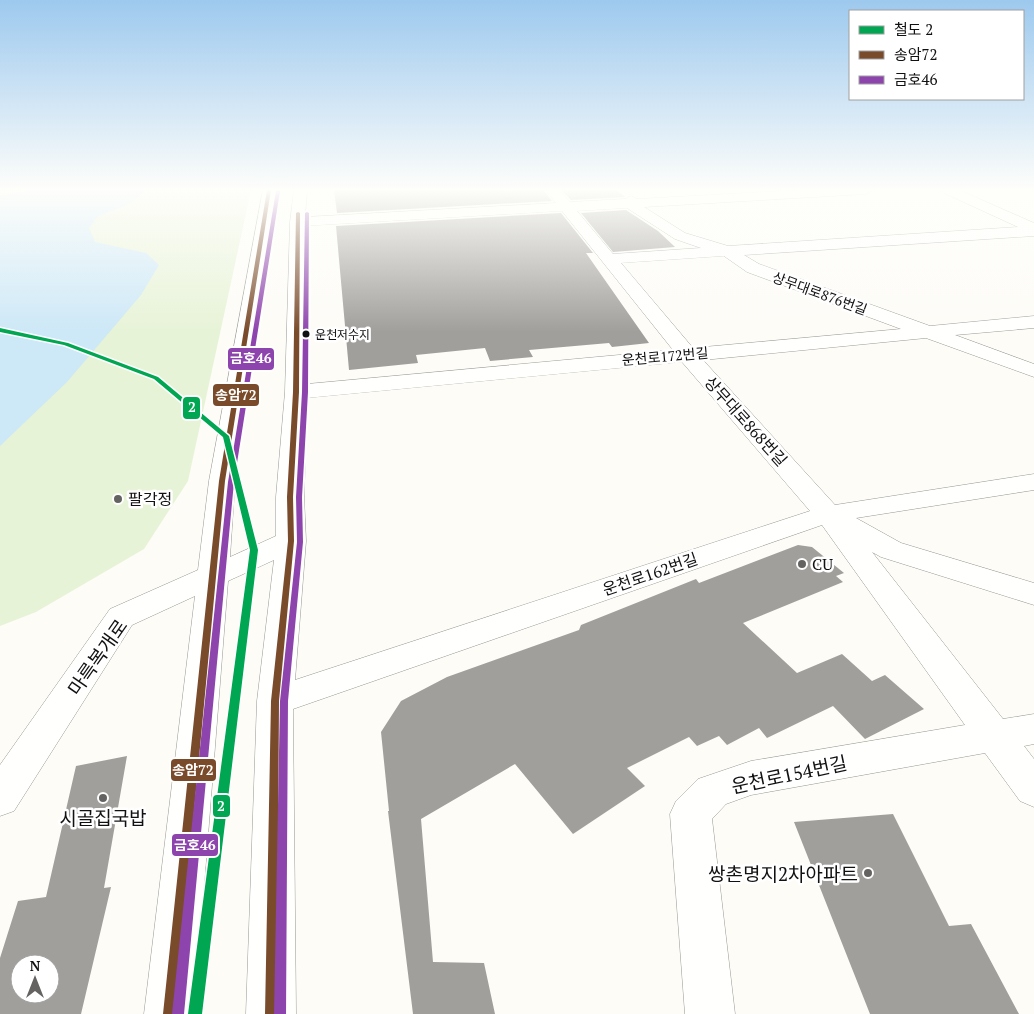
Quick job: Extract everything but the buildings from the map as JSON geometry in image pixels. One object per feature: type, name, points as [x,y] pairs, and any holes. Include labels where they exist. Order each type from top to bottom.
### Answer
[{"type":"street","points":[[169,1014],[222,481],[261,237]]},
{"type":"street","points":[[271,1014],[275,701],[291,542],[290,497],[296,392],[297,237]]},
{"type":"street","name":"상무대로868번길","points":[[590,237],[687,354],[828,514],[1015,733],[1034,789]]},
{"type":"street","name":"상무대로876번길","points":[[684,237],[727,251],[753,268],[1034,371]]},
{"type":"street","points":[[607,259],[927,237]]},
{"type":"street","name":"운천로172번길","points":[[296,392],[1034,322]]},
{"type":"street","name":"운천로162번길","points":[[275,701],[828,514],[1034,482]]},
{"type":"street","name":"상무대로868번길","points":[[828,514],[891,550],[1034,594]]},
{"type":"street","name":"마륵복개로","points":[[0,798],[121,617],[291,542]]},
{"type":"street","name":"운천로154번길","points":[[710,1014],[691,814],[712,792],[751,778],[1015,733],[1034,750]]},
{"type":"green space","points":[[0,237],[241,237],[188,481],[144,549],[36,612],[0,626]]},
{"type":"water","points":[[0,237],[93,237],[95,242],[146,253],[159,265],[141,295],[67,382],[0,446]]},
{"type":"rail line","name":"2","points":[[0,330],[66,344],[156,378],[226,436],[254,550],[195,1014]]},
{"type":"transit line","name":"송암72","points":[[169,1014],[222,481],[261,237]]},
{"type":"transit line","name":"금호46","points":[[178,1014],[231,482],[271,237]]},
{"type":"transit line","name":"송암72","points":[[271,1014],[275,701],[291,541],[290,497],[296,392],[298,237]]},
{"type":"transit line","name":"금호46","points":[[280,1014],[284,701],[300,542],[299,497],[305,392],[307,237]]},
{"type":"place","name":"운천저수지","points":[[306,334]]},
{"type":"place","name":"팔각정","points":[[118,499]]},
{"type":"place","name":"CU","points":[[802,564]]},
{"type":"place","name":"시골집국밥","points":[[103,798]]},
{"type":"place","name":"쌍촌명지2차아파트","points":[[868,873]]}]
